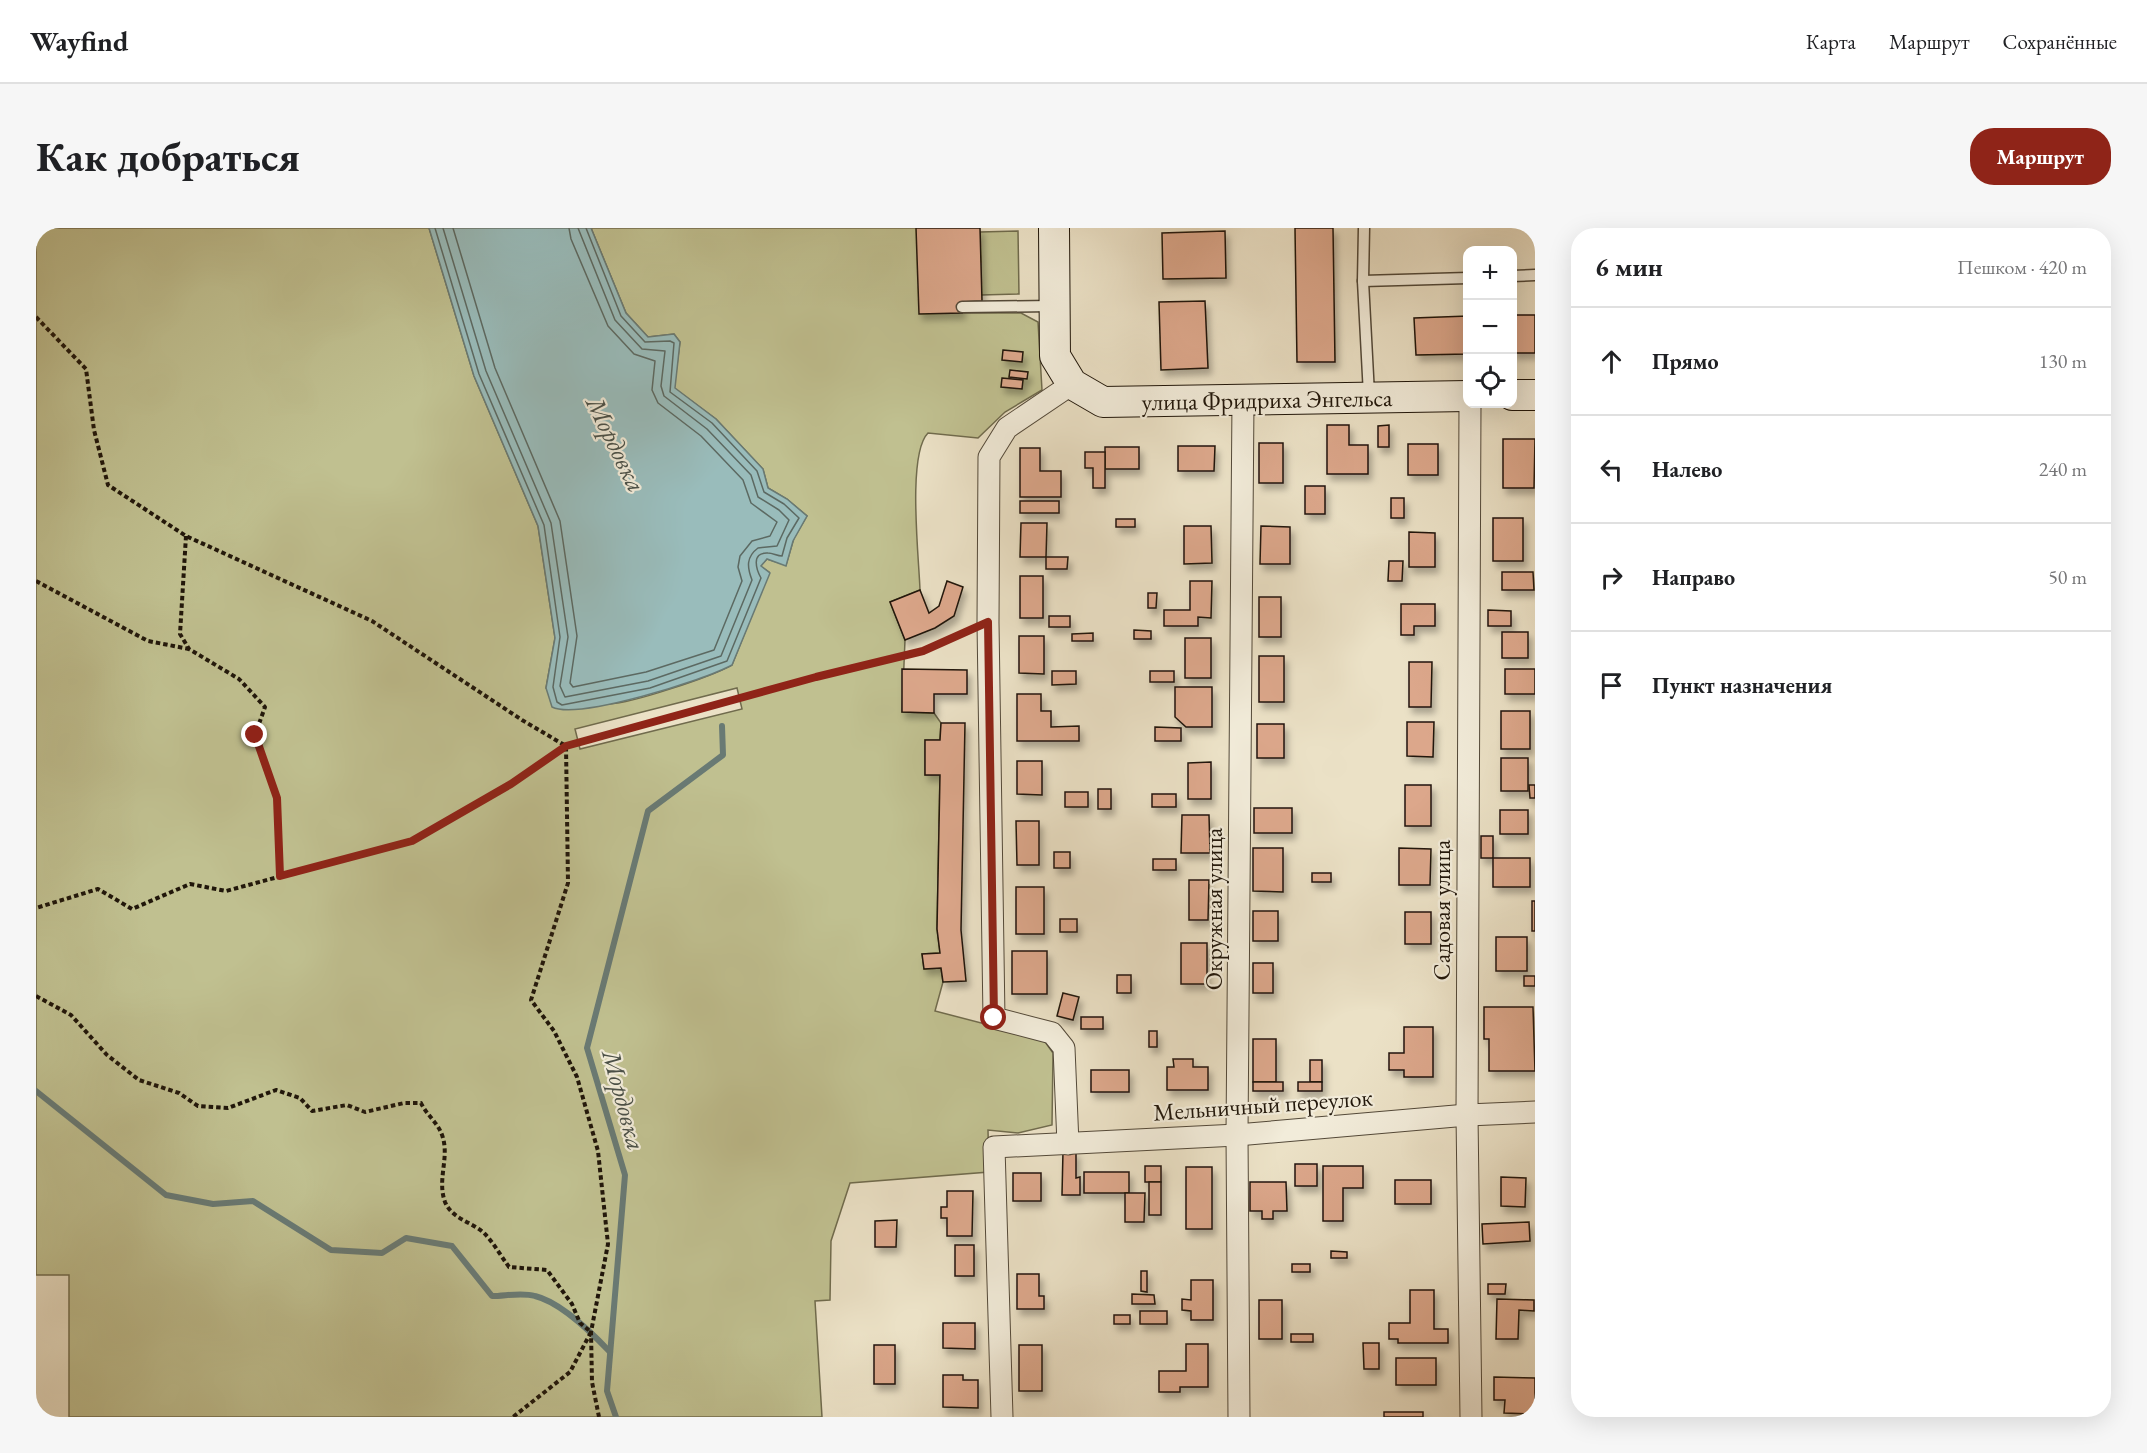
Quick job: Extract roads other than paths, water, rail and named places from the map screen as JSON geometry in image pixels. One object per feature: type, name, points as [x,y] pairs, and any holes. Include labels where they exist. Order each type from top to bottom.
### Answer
[{"type":"main road","points":[[1054,228],[1055,356],[1072,384]]},
{"type":"main road","name":"улица Фридриха Энгельса","points":[[1072,384],[1103,402],[1463,396]]},
{"type":"main road","points":[[1517,395],[1535,395]]},
{"type":"street","points":[[1068,1144],[1064,1048],[1052,1033],[994,1018],[988,622],[989,457],[1007,428],[1072,384]]},
{"type":"street","name":"Окружная улица","points":[[1239,1417],[1238,1135],[1243,401]]},
{"type":"street","name":"Садовая улица","points":[[1470,408],[1467,1115],[1471,1417]]},
{"type":"street","name":"Мельничный переулок","points":[[1002,1417],[994,1147],[1238,1135],[1467,1115],[1535,1112]]},
{"type":"lane","points":[[1364,228],[1363,281],[1370,398]]},
{"type":"lane","points":[[1517,276],[1535,275]]},
{"type":"lane","points":[[1363,281],[1463,278]]},
{"type":"lane","points":[[962,308],[1055,306]]},
{"type":"water","points":[[429,228],[591,228],[626,313],[648,337],[674,334],[680,342],[675,388],[716,419],[763,469],[768,488],[787,499],[807,516],[793,541],[786,566],[767,559],[761,566],[770,573],[732,665],[696,680],[613,703],[566,710],[552,707],[546,688],[555,638],[538,526],[474,376]]},
{"type":"waterway","name":"Мордовка","points":[[616,1417],[607,1391],[625,1175],[587,1048],[648,811],[723,755],[722,726]]},
{"type":"waterway","points":[[36,1091],[166,1195],[213,1204],[253,1201],[331,1250],[382,1253],[406,1238],[452,1246],[492,1296],[525,1294],[545,1299],[575,1319],[610,1352]]}]
